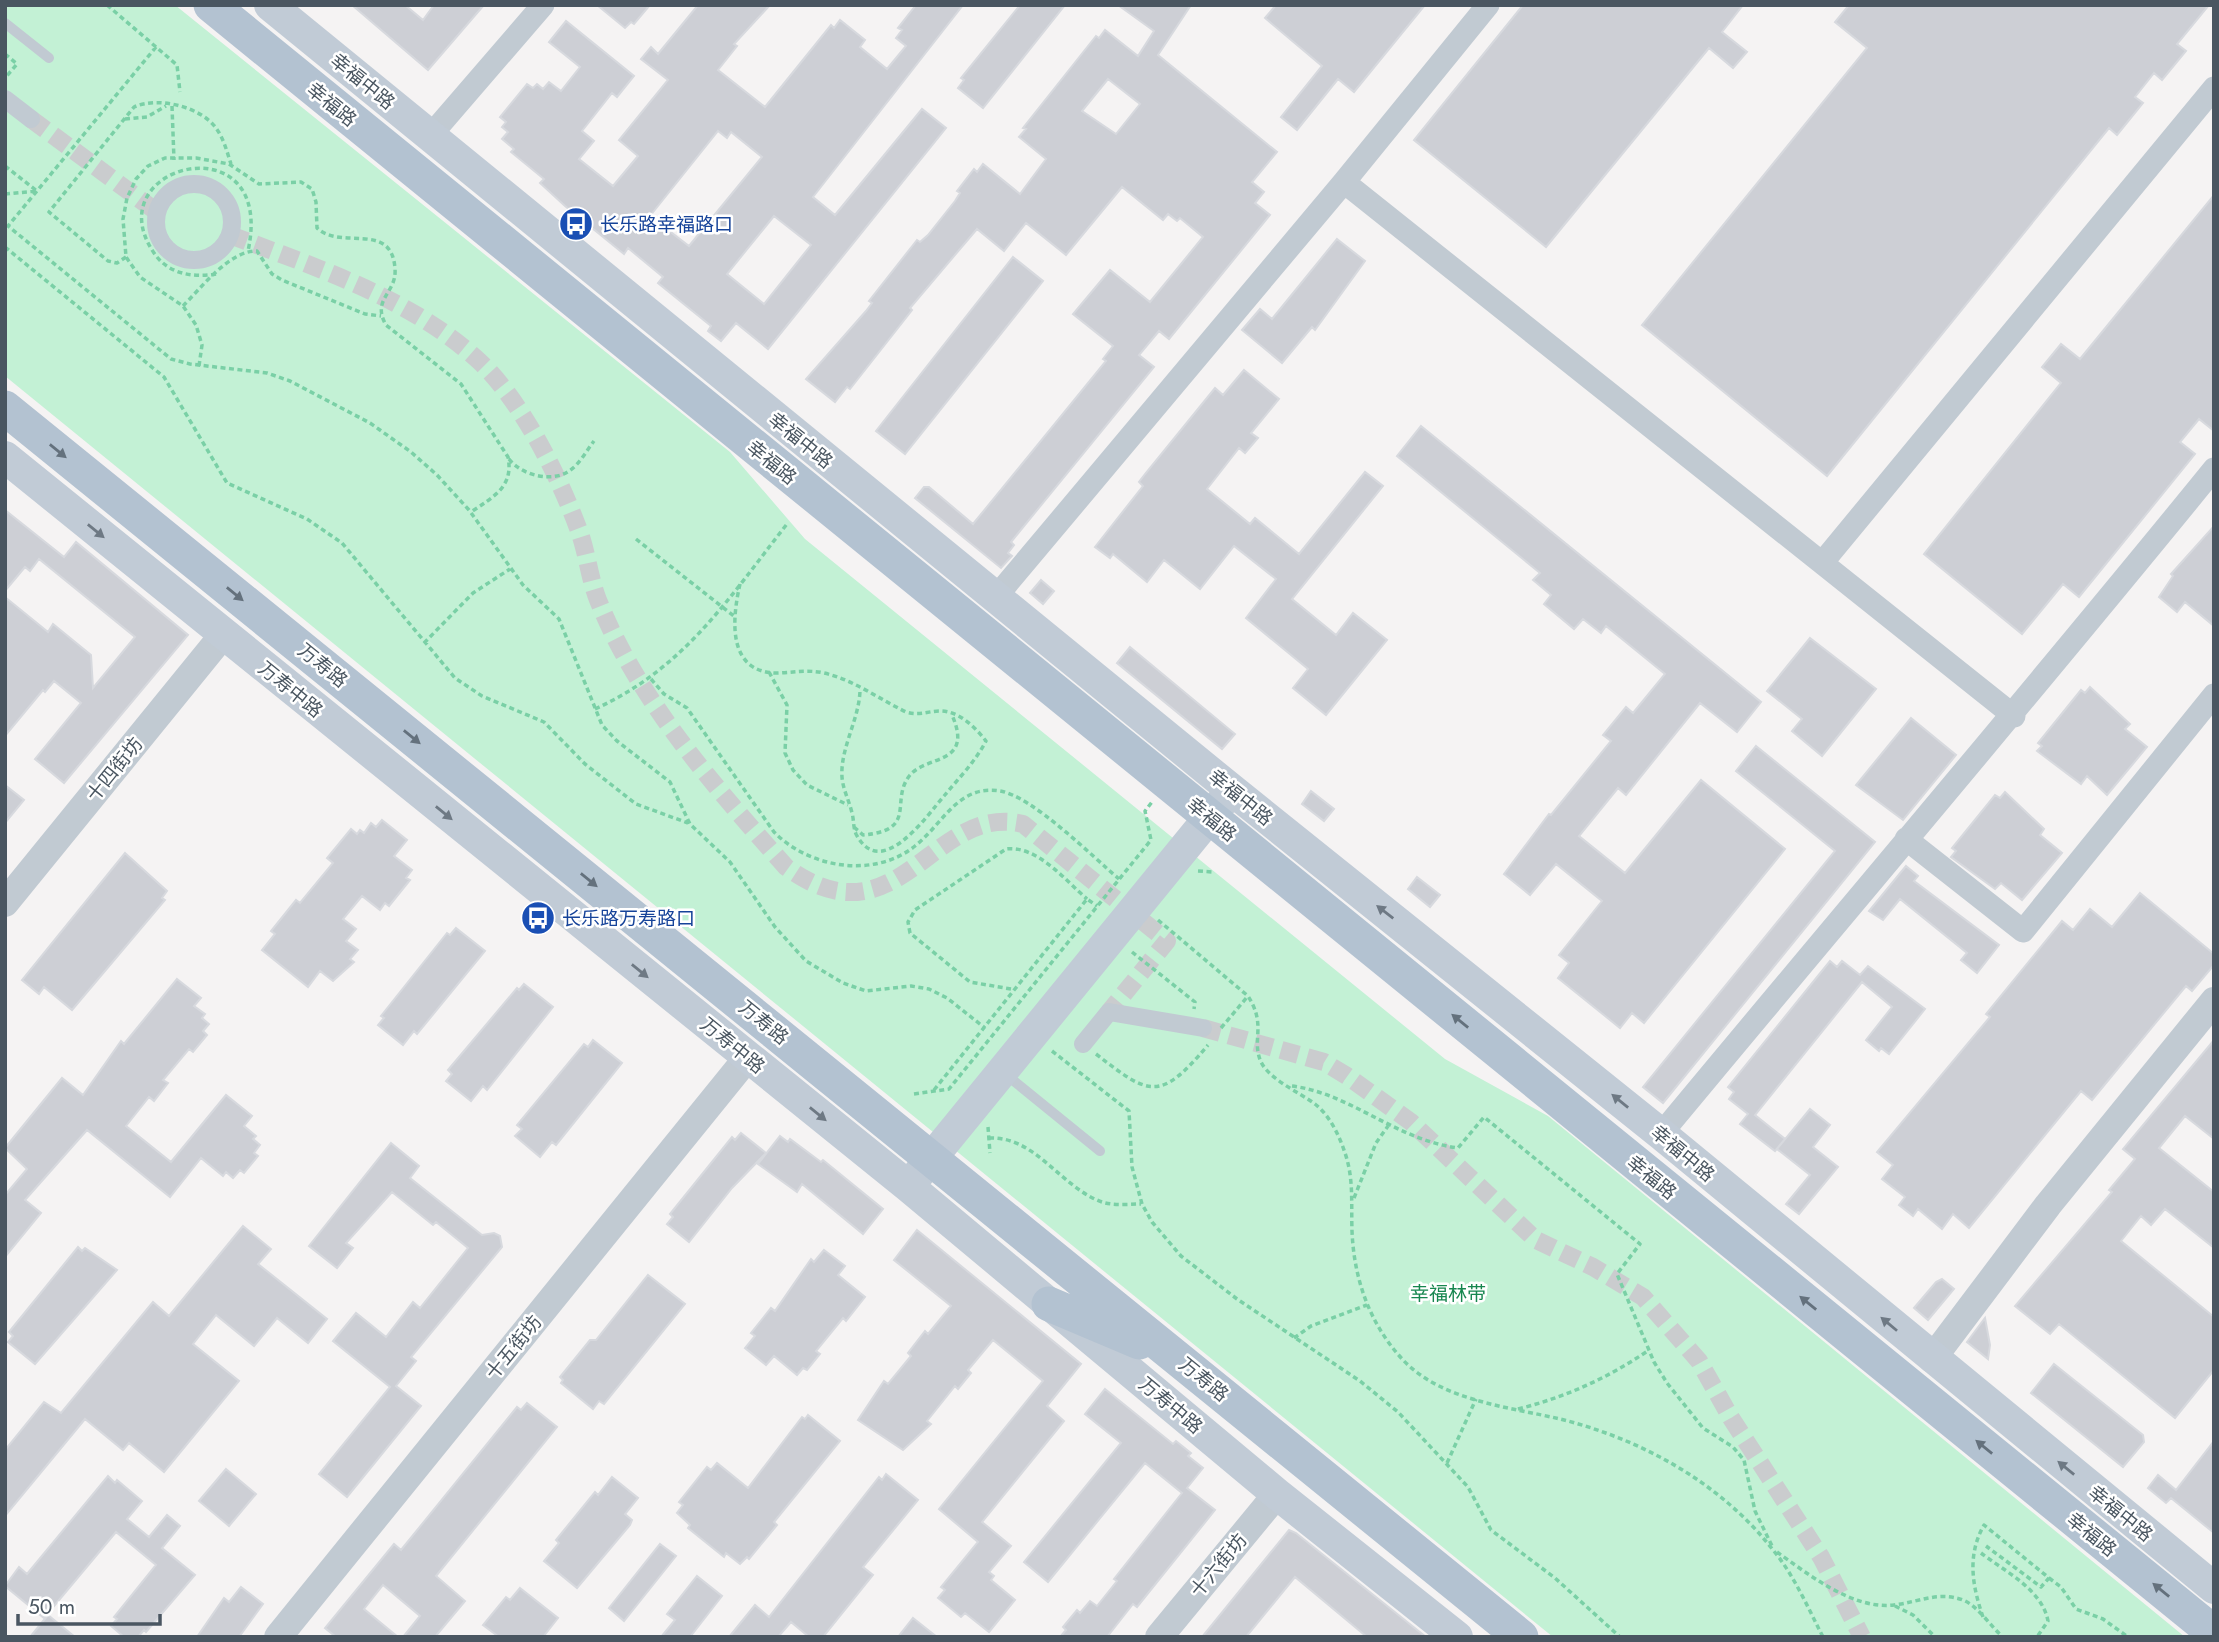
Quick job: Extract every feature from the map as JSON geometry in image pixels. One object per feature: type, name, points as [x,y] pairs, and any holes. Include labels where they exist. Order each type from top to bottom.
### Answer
[{"type":"main road","name":"幸福路","points":[[211,5],[2214,1633]]},
{"type":"main road","name":"幸福中路","points":[[270,5],[995,598],[1661,1134],[1931,1359],[2214,1588]]},
{"type":"main road","name":"万寿路","points":[[5,408],[1521,1637]]},
{"type":"main road","name":"万寿中路","points":[[5,457],[908,1186],[1277,1494],[1457,1637]]},
{"type":"main road","points":[[455,772],[599,938]]},
{"type":"main road","points":[[908,1186],[1232,790]]},
{"type":"main road","points":[[1426,944],[1606,1139]]},
{"type":"main road","points":[[1049,1304],[1178,1358]]},
{"type":"street","points":[[429,136],[543,5]]},
{"type":"street","points":[[995,598],[1344,182],[1488,5]]},
{"type":"street","points":[[1822,563],[2214,89]]},
{"type":"street","points":[[5,99],[31,119]]},
{"type":"street","points":[[1344,182],[2014,716]]},
{"type":"street","points":[[196,184],[220,194],[232,218],[226,243],[208,258],[196,261],[173,254],[158,236],[156,224],[162,201],[171,191],[183,185],[196,184]]},
{"type":"street","points":[[1661,1134],[1906,839],[2014,716],[2214,469]]},
{"type":"street","name":"十四街坊","points":[[5,903],[223,635]]},
{"type":"street","points":[[1906,839],[2023,931],[2214,695]]},
{"type":"street","points":[[1931,1359],[2048,1205],[2214,1001]]},
{"type":"street","points":[[1083,1044],[1110,1012],[1211,1033]]},
{"type":"street","name":"十五街坊","points":[[278,1637],[748,1058]]},
{"type":"street","name":"十六街坊","points":[[1158,1637],[1277,1494]]},
{"type":"lane","points":[[5,23],[49,58]]},
{"type":"lane","points":[[1002,1071],[1100,1151]]},
{"type":"path","points":[[107,5],[177,65],[180,92]]},
{"type":"path","points":[[156,47],[8,226],[172,359],[199,366],[267,373],[325,397],[370,423],[411,452],[437,475],[470,512],[510,569],[559,619],[569,638],[602,725],[617,741],[670,782],[690,824],[730,862],[775,927],[806,961],[823,974],[866,991],[911,986],[929,989],[947,998],[985,1028]]},
{"type":"path","points":[[5,54],[17,64],[5,78]]},
{"type":"path","points":[[127,257],[117,264],[108,261],[49,212],[123,120],[144,103],[170,105],[202,115],[215,126],[223,139],[232,166]]},
{"type":"path","points":[[123,120],[147,117],[170,105]]},
{"type":"path","points":[[170,105],[174,160]]},
{"type":"path","points":[[199,366],[202,345],[196,325],[183,306],[140,277],[127,257],[123,219],[127,198],[136,178],[148,166],[165,158],[215,159],[232,166],[259,184],[301,182],[312,190],[316,202],[317,228],[325,236],[336,239],[366,237],[386,247],[395,262],[396,276],[380,304],[381,316],[386,325],[461,384],[508,457],[520,468],[543,476],[557,476],[570,471],[594,441]]},
{"type":"path","points":[[5,166],[37,191]]},
{"type":"path","points":[[216,275],[188,276],[170,268],[156,257],[142,232],[142,217],[147,198],[168,175],[184,168],[200,166],[223,173],[234,182],[244,195],[252,213],[248,251]]},
{"type":"path","points":[[5,194],[37,191]]},
{"type":"path","points":[[5,247],[163,377],[227,483],[307,519],[342,543],[424,643],[468,689],[544,722],[584,764],[627,798],[659,814],[690,824]]},
{"type":"path","points":[[183,306],[216,275],[248,251],[257,251],[272,274],[282,281],[365,314],[381,316]]},
{"type":"path","points":[[470,512],[504,489],[510,466],[508,457]]},
{"type":"path","points":[[595,709],[651,678],[678,657],[722,607],[787,524]]},
{"type":"path","points":[[636,539],[735,617]]},
{"type":"path","points":[[424,643],[473,593],[510,569]]},
{"type":"path","points":[[740,584],[735,617],[741,659],[751,668],[769,673],[801,670],[820,672],[843,678],[915,715],[940,711],[963,718],[986,741],[918,828],[900,845],[883,851],[872,849],[861,841],[854,827],[842,773],[860,704],[860,689]]},
{"type":"path","points":[[769,673],[787,705],[785,752],[793,771],[807,785],[849,806]]},
{"type":"path","points":[[651,678],[664,694],[687,708],[774,832],[808,855],[842,865],[877,864],[914,847],[960,800],[974,792],[988,790],[1017,795],[1119,879]]},
{"type":"path","points":[[854,827],[863,835],[875,834],[888,829],[897,821],[909,776],[917,768],[947,757],[953,747],[957,730],[951,713]]},
{"type":"path","points":[[914,1094],[949,1089],[1151,840],[1145,811],[1167,783]]},
{"type":"path","points":[[1011,989],[970,982],[910,933],[908,922],[915,910],[1006,849],[1019,847],[1031,852],[1097,906]]},
{"type":"path","points":[[934,1090],[1087,899]]},
{"type":"path","points":[[1154,916],[1248,996],[1258,1012],[1261,1062],[1270,1072],[1317,1105],[1331,1121],[1345,1152],[1353,1200],[1355,1270],[1367,1305],[1389,1343],[1418,1373],[1476,1399],[1594,1429],[1657,1454],[1716,1493],[1773,1549],[1831,1587],[1866,1602],[1893,1605],[1940,1595],[1966,1601],[2003,1637]]},
{"type":"path","points":[[1128,948],[1195,1002]]},
{"type":"path","points":[[1083,1044],[1132,1082],[1143,1087],[1155,1087],[1180,1075],[1211,1033],[1248,996]]},
{"type":"path","points":[[1048,1047],[1129,1111],[1132,1167],[1142,1204],[1158,1230],[1181,1256],[1379,1396],[1468,1487],[1491,1530],[1555,1577],[1620,1637]]},
{"type":"path","points":[[1290,1086],[1312,1089],[1334,1097],[1388,1126],[1431,1144],[1458,1148],[1484,1117],[1640,1244],[1617,1274],[1649,1350],[1685,1408],[1703,1428],[1733,1447],[1744,1460],[1755,1511],[1773,1549],[1823,1637]]},
{"type":"path","points":[[1353,1200],[1376,1143],[1388,1126]]},
{"type":"path","points":[[989,1138],[1001,1138],[1024,1146],[1081,1192],[1105,1203],[1142,1204]]},
{"type":"path","points":[[1294,1338],[1311,1326],[1367,1305]]},
{"type":"path","points":[[1516,1410],[1577,1390],[1615,1373],[1649,1350]]},
{"type":"path","points":[[1447,1463],[1476,1399]]},
{"type":"path","points":[[1983,1619],[1974,1590],[1972,1570],[1978,1535],[1984,1525],[2061,1587],[2076,1609],[2103,1619],[2128,1637]]},
{"type":"path","points":[[1986,1546],[2041,1587],[2049,1578]]},
{"type":"path","points":[[1981,1553],[2032,1591],[2045,1608],[2048,1620],[2037,1637]]},
{"type":"path","points":[[1893,1605],[1913,1615],[1935,1637]]},
{"type":"green space","name":"幸福林带","points":[[5,5],[175,5],[730,452],[805,539],[1445,1059],[1548,1116],[2185,1637],[1553,1637],[5,376]]},
{"type":"building","points":[[352,5],[405,5],[423,20],[434,5],[484,5],[428,70]]},
{"type":"building","points":[[597,5],[650,5],[634,24],[631,22],[625,28]]},
{"type":"building","points":[[698,5],[770,5],[734,44],[737,46],[718,70],[765,107],[831,25],[834,28],[840,20],[865,40],[860,47],[887,69],[906,46],[896,38],[902,30],[898,28],[916,5],[963,5],[813,197],[835,215],[922,109],[946,128],[768,349],[736,323],[721,341],[708,331],[711,326],[658,283],[663,277],[628,248],[624,254],[565,206],[540,183],[544,179],[511,152],[514,149],[502,139],[508,132],[502,127],[506,122],[500,117],[527,84],[533,88],[537,84],[543,89],[549,82],[561,91],[580,67],[549,42],[566,21],[634,76],[617,97],[612,93],[582,131],[594,141],[579,159],[613,186],[638,156],[619,140],[668,80],[641,59],[651,47],[658,54]],"holes":[[[718,131],[727,138],[731,132],[762,157],[689,246],[650,216]],[[774,216],[811,245],[764,304],[727,274]]]},
{"type":"building","points":[[1020,5],[1065,5],[983,108],[958,88],[964,80],[961,78]]},
{"type":"building","points":[[1118,5],[1191,5],[1158,55],[1277,152],[1252,182],[1264,192],[1255,203],[1270,215],[1169,339],[1159,331],[1139,355],[1154,367],[1011,542],[1014,545],[1008,553],[1012,556],[1001,568],[915,498],[924,487],[929,487],[973,524],[1106,361],[1103,359],[1113,346],[1073,314],[1110,270],[1150,302],[1203,237],[1180,218],[1177,221],[1168,214],[1163,220],[1122,187],[1066,255],[1026,223],[1004,251],[977,229],[910,308],[912,310],[850,389],[847,387],[835,402],[806,379],[866,311],[872,303],[869,301],[917,240],[920,242],[928,235],[955,201],[960,193],[957,191],[974,169],[977,172],[983,164],[1020,194],[1046,159],[1019,137],[1026,129],[1023,128],[1096,36],[1099,38],[1105,30],[1138,56],[1154,31]],"holes":[[[1108,79],[1140,104],[1116,134],[1082,111]]]},
{"type":"building","points":[[1276,5],[1425,5],[1354,92],[1338,79],[1297,130],[1281,117],[1322,66],[1265,18]]},
{"type":"building","points":[[1523,5],[1743,5],[1722,32],[1747,52],[1733,68],[1709,48],[1546,247],[1414,140]]},
{"type":"building","points":[[1849,5],[2209,5],[2177,44],[2186,51],[2162,80],[2154,73],[2135,97],[2143,103],[2117,135],[2109,128],[1827,476],[1642,325],[1867,48],[1835,22]]},
{"type":"building","points":[[2214,195],[2214,431],[2199,419],[2180,442],[2195,454],[2079,597],[2063,584],[2022,634],[1924,554],[2061,383],[2042,367],[2061,344],[2080,359]]},
{"type":"building","points":[[1337,239],[1365,261],[1315,330],[1312,327],[1282,363],[1242,330],[1260,309],[1272,319]]},
{"type":"building","points":[[1013,257],[1043,281],[905,454],[876,431]]},
{"type":"building","points":[[1244,370],[1279,399],[1251,433],[1258,438],[1245,453],[1239,448],[1207,489],[1250,524],[1255,518],[1299,554],[1365,472],[1383,486],[1292,599],[1336,635],[1353,613],[1387,640],[1326,715],[1293,688],[1308,669],[1246,618],[1276,579],[1234,546],[1200,589],[1164,560],[1147,582],[1113,554],[1110,558],[1095,547],[1143,486],[1139,482],[1145,474],[1215,388],[1223,395]]},
{"type":"building","points":[[1421,426],[1761,702],[1737,732],[1700,703],[1626,795],[1618,788],[1579,836],[1625,873],[1701,780],[1785,849],[1644,1023],[1632,1013],[1620,1028],[1558,978],[1569,963],[1559,955],[1602,901],[1556,864],[1530,895],[1504,874],[1549,814],[1551,815],[1611,741],[1603,735],[1626,707],[1633,713],[1665,674],[1606,626],[1601,633],[1583,619],[1574,629],[1544,604],[1551,595],[1533,580],[1540,573],[1397,456]]},
{"type":"building","points":[[5,510],[64,557],[76,542],[188,635],[64,783],[35,759],[81,703],[54,681],[45,692],[43,690],[5,736],[5,597],[48,632],[53,624],[91,655],[93,688],[135,637],[39,559],[30,571],[25,567],[5,591]]},
{"type":"building","points":[[2214,526],[2214,626],[2185,602],[2177,612],[2159,597],[2173,576],[2171,574]]},
{"type":"building","points":[[1041,580],[1054,591],[1043,604],[1030,593]]},
{"type":"building","points":[[1810,638],[1876,689],[1822,756],[1792,731],[1802,719],[1767,691]]},
{"type":"building","points":[[1130,647],[1235,734],[1222,749],[1117,663]]},
{"type":"building","points":[[2090,687],[2130,724],[2125,729],[2147,747],[2107,795],[2087,776],[2081,784],[2037,751],[2042,746],[2038,743],[2081,690],[2085,693]]},
{"type":"building","points":[[1911,718],[1956,755],[1903,820],[1856,785]]},
{"type":"building","points":[[1756,746],[1875,842],[1663,1103],[1643,1087],[1835,851],[1736,771]]},
{"type":"building","points":[[5,785],[24,800],[5,823]]},
{"type":"building","points":[[1311,791],[1334,809],[1324,821],[1302,804]]},
{"type":"building","points":[[2005,792],[2044,829],[2040,835],[2062,853],[2022,900],[2001,883],[1995,889],[1951,857],[1956,851],[1952,848],[1995,795],[2000,798]]},
{"type":"building","points":[[382,820],[407,840],[394,856],[412,870],[406,878],[410,880],[389,906],[385,903],[380,910],[362,896],[343,919],[356,929],[346,941],[358,950],[350,959],[354,962],[333,981],[320,971],[308,987],[262,950],[275,934],[271,931],[296,900],[300,903],[333,863],[327,858],[351,829],[357,834],[360,830],[364,833],[371,823],[376,827]]},
{"type":"building","points":[[125,853],[167,891],[162,898],[165,900],[72,1010],[44,987],[39,994],[22,980]]},
{"type":"building","points":[[1906,866],[1918,876],[1914,881],[1999,945],[1977,973],[1961,960],[1967,953],[1900,899],[1883,920],[1869,911]]},
{"type":"building","points":[[1417,877],[1440,895],[1430,907],[1408,889]]},
{"type":"building","points":[[2140,893],[2214,954],[2214,965],[2192,991],[2186,986],[2092,1100],[2081,1091],[1969,1228],[1953,1214],[1942,1229],[1918,1209],[1913,1216],[1899,1205],[1905,1197],[1882,1179],[1893,1165],[1877,1152],[1990,1017],[1986,1014],[2062,921],[2073,930],[2090,909],[2112,927]]},
{"type":"building","points":[[456,928],[485,951],[417,1034],[414,1031],[403,1045],[378,1025],[384,1018],[381,1016],[447,933],[450,935]]},
{"type":"building","points":[[1830,961],[1837,967],[1842,961],[1860,975],[1868,966],[1925,1009],[1889,1054],[1881,1048],[1879,1051],[1866,1040],[1892,1007],[1862,982],[1755,1115],[1785,1139],[1775,1151],[1740,1124],[1748,1114],[1729,1099],[1734,1092],[1728,1087]]},
{"type":"building","points":[[177,979],[201,998],[194,1006],[205,1014],[202,1018],[209,1024],[203,1031],[207,1035],[193,1052],[189,1049],[163,1080],[168,1083],[154,1101],[149,1097],[126,1126],[171,1162],[226,1095],[252,1116],[244,1126],[256,1136],[253,1139],[260,1145],[254,1153],[258,1156],[244,1173],[240,1170],[233,1178],[226,1172],[223,1176],[201,1158],[170,1197],[87,1130],[25,1200],[41,1213],[5,1257],[5,1195],[27,1169],[5,1148],[62,1078],[83,1095],[121,1041],[124,1044]]},
{"type":"building","points":[[524,984],[553,1007],[487,1090],[483,1086],[471,1101],[446,1081],[452,1074],[448,1070],[517,988],[519,990]]},
{"type":"building","points":[[593,1040],[622,1063],[556,1145],[552,1142],[540,1157],[515,1136],[522,1129],[517,1125],[584,1044],[588,1047]]},
{"type":"building","points":[[2214,1040],[2214,1139],[2185,1116],[2159,1148],[2214,1192],[2214,1248],[2165,1209],[2151,1225],[2141,1216],[2121,1241],[2214,1317],[2214,1370],[2175,1418],[2059,1324],[2050,1334],[2015,1306],[2112,1192],[2109,1190],[2135,1159],[2123,1149]]},
{"type":"building","points":[[1810,1109],[1830,1125],[1813,1147],[1838,1167],[1799,1214],[1786,1204],[1810,1175],[1777,1149]]},
{"type":"building","points":[[741,1133],[766,1153],[732,1188],[689,1242],[667,1224],[673,1217],[670,1214],[732,1137],[735,1140]]},
{"type":"building","points":[[780,1136],[788,1142],[790,1139],[821,1162],[823,1160],[883,1209],[863,1234],[802,1184],[797,1192],[758,1164]]},
{"type":"building","points":[[391,1143],[419,1166],[410,1178],[482,1235],[494,1233],[500,1236],[502,1247],[411,1357],[416,1361],[396,1386],[421,1406],[347,1497],[319,1474],[390,1387],[333,1341],[356,1313],[386,1337],[413,1302],[420,1308],[468,1248],[436,1222],[433,1225],[392,1192],[346,1243],[353,1248],[337,1268],[309,1246]]},
{"type":"building","points":[[243,1226],[271,1249],[258,1264],[327,1319],[308,1343],[277,1318],[254,1346],[216,1315],[193,1344],[239,1381],[164,1472],[129,1443],[123,1450],[85,1419],[5,1516],[5,1450],[44,1402],[61,1413],[153,1302],[169,1316]]},
{"type":"building","points":[[917,1230],[1081,1364],[1047,1406],[1064,1421],[982,1522],[1011,1546],[989,1572],[994,1576],[991,1580],[1015,1600],[989,1632],[965,1613],[961,1617],[938,1598],[945,1590],[941,1587],[978,1542],[939,1509],[1043,1381],[993,1340],[968,1370],[971,1373],[958,1389],[955,1386],[927,1421],[931,1424],[903,1450],[858,1420],[884,1381],[888,1384],[911,1356],[908,1353],[925,1331],[928,1334],[951,1306],[894,1260]]},
{"type":"building","points":[[78,1247],[82,1251],[85,1248],[117,1270],[35,1364],[8,1342],[13,1336],[9,1332]]},
{"type":"building","points":[[824,1250],[845,1266],[838,1275],[865,1297],[846,1321],[843,1318],[816,1351],[820,1354],[807,1370],[803,1368],[797,1375],[774,1356],[766,1365],[745,1348],[755,1336],[751,1333],[771,1308],[775,1311],[811,1259],[814,1262]]},
{"type":"building","points":[[648,1275],[685,1304],[604,1404],[599,1401],[593,1409],[561,1383],[563,1380],[560,1377],[590,1340],[596,1340]]},
{"type":"building","points":[[1942,1279],[1954,1289],[1928,1320],[1914,1308],[1936,1282]]},
{"type":"building","points":[[1985,1318],[1990,1345],[1988,1359],[1967,1342]]},
{"type":"building","points":[[2054,1364],[2143,1435],[2144,1442],[2123,1467],[2031,1393]]},
{"type":"building","points":[[1105,1389],[1173,1444],[1176,1441],[1191,1453],[1188,1456],[1203,1468],[1187,1488],[1215,1510],[1137,1607],[1133,1604],[1107,1637],[1060,1637],[1066,1630],[1063,1627],[1077,1610],[1080,1613],[1090,1601],[1097,1606],[1117,1581],[1114,1579],[1182,1493],[1145,1463],[1048,1582],[1024,1562],[1121,1443],[1085,1414]]},
{"type":"building","points":[[527,1403],[557,1427],[436,1576],[465,1601],[435,1637],[403,1637],[420,1616],[383,1585],[364,1609],[398,1637],[336,1637],[325,1628],[394,1544],[401,1550],[517,1407],[521,1410]]},
{"type":"building","points":[[808,1415],[840,1441],[774,1522],[777,1525],[749,1559],[747,1557],[740,1564],[726,1553],[724,1557],[688,1528],[690,1525],[677,1513],[683,1505],[679,1502],[707,1467],[711,1470],[717,1463],[748,1488],[802,1417],[805,1419]]},
{"type":"building","points":[[2214,1441],[2214,1533],[2171,1498],[2166,1503],[2148,1488],[2158,1475],[2176,1490]]},
{"type":"building","points":[[226,1469],[256,1494],[229,1526],[199,1501]]},
{"type":"building","points":[[886,1474],[918,1500],[863,1567],[873,1575],[823,1637],[809,1637],[791,1622],[778,1637],[729,1637],[755,1605],[769,1617],[879,1477],[882,1480]]},
{"type":"building","points":[[108,1476],[115,1483],[117,1480],[142,1501],[127,1519],[149,1537],[167,1515],[180,1526],[162,1548],[195,1575],[146,1632],[144,1630],[138,1637],[124,1637],[111,1626],[117,1619],[114,1617],[156,1565],[116,1532],[44,1618],[5,1586],[19,1567],[27,1574]]},
{"type":"building","points":[[612,1477],[638,1498],[625,1514],[632,1520],[577,1588],[544,1561],[559,1543],[556,1540],[595,1492],[598,1495]]},
{"type":"building","points":[[1289,1530],[1426,1637],[1367,1637],[1295,1577],[1246,1637],[1202,1637]]},
{"type":"building","points":[[660,1544],[676,1556],[624,1621],[609,1608]]},
{"type":"building","points":[[697,1576],[722,1596],[690,1637],[661,1637],[675,1620],[667,1614]]},
{"type":"building","points":[[241,1587],[263,1604],[239,1637],[197,1637],[224,1598],[229,1602]]},
{"type":"building","points":[[520,1588],[558,1618],[543,1637],[499,1637],[483,1625],[506,1597],[510,1600]]},
{"type":"building","points":[[48,1615],[75,1637],[30,1637]]},
{"type":"building","points":[[913,1618],[937,1637],[898,1637]]},
{"type":"tunnel","points":[[31,119],[157,212]]},
{"type":"tunnel","points":[[230,235],[328,272],[393,302],[452,339],[494,377],[524,417],[560,485],[581,537],[598,600],[634,673],[680,741],[786,867],[825,888],[858,892],[887,884],[963,833],[991,823],[1023,824],[1167,941],[1109,1012]]},
{"type":"tunnel","points":[[1203,1028],[1324,1062],[1347,1076],[1411,1122],[1536,1240],[1593,1267],[1643,1297],[1699,1361],[1731,1418],[1821,1557],[1862,1637]]},
{"type":"place","name":"长乐路幸福路口","points":[[576,224]]},
{"type":"place","name":"长乐路万寿路口","points":[[538,918]]}]
